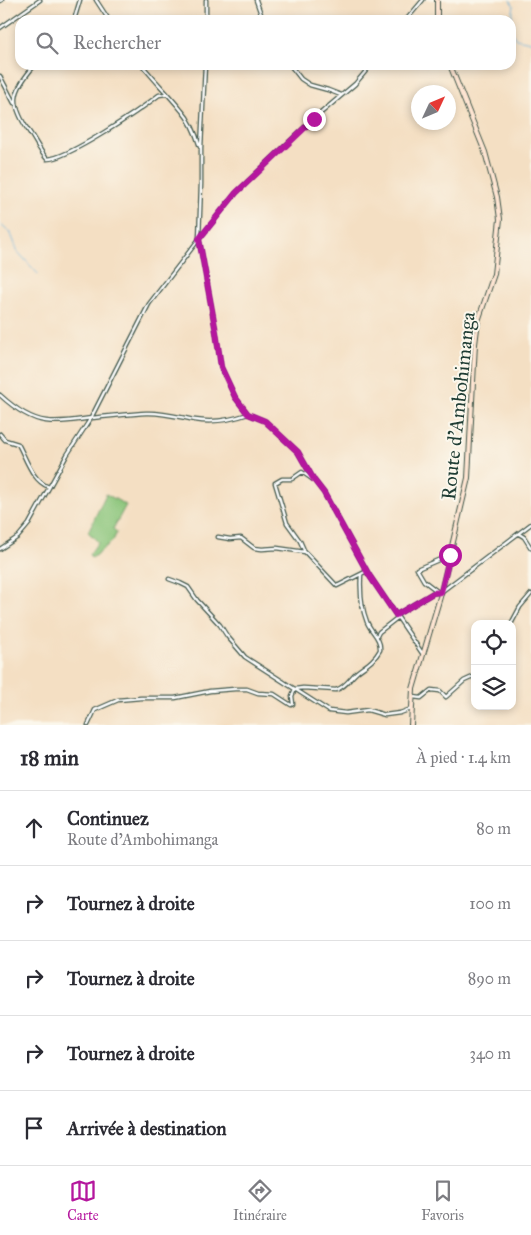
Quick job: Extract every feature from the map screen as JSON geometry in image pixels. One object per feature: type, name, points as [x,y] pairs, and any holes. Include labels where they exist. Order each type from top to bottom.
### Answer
[{"type":"street","points":[[19,15],[40,0]]},
{"type":"street","points":[[76,15],[80,0]]},
{"type":"street","points":[[96,0],[106,15]]},
{"type":"street","points":[[206,0],[206,15]]},
{"type":"street","points":[[256,0],[262,15]]},
{"type":"street","points":[[410,15],[423,0]]},
{"type":"street","points":[[437,0],[437,15]]},
{"type":"street","points":[[0,28],[15,18]]},
{"type":"street","points":[[14,104],[20,84],[31,70]]},
{"type":"street","points":[[146,70],[183,111],[194,130],[201,148]]},
{"type":"street","points":[[205,70],[199,239],[221,367],[235,397],[248,414],[265,421],[298,452],[324,493],[366,571],[423,655]]},
{"type":"street","points":[[294,70],[301,79],[310,85],[341,95]]},
{"type":"street","points":[[0,549],[18,537],[29,524],[48,487],[91,418],[149,304],[236,193],[309,123],[355,84],[367,70]]},
{"type":"street","name":"Route d'Ambohimanga","points":[[411,725],[413,689],[440,592],[468,478],[475,344],[478,321],[494,274],[500,219],[497,197],[485,152],[452,70]]},
{"type":"street","points":[[0,76],[24,125],[47,160],[54,159],[106,131],[159,96],[166,94]]},
{"type":"street","points":[[0,395],[39,420],[62,422],[147,413],[160,413],[197,420],[221,420],[248,414]]},
{"type":"street","points":[[0,434],[5,440],[18,444],[35,475],[43,485],[48,487]]},
{"type":"street","points":[[314,480],[302,472],[293,478],[282,479],[275,483],[287,523],[300,541],[305,552],[337,586],[366,571]]},
{"type":"street","points":[[377,637],[379,632],[397,618],[396,615],[433,593],[440,592],[531,524]]},
{"type":"street","points":[[519,534],[524,537],[531,548]]},
{"type":"street","points":[[218,537],[241,538],[254,548],[277,548],[305,552]]},
{"type":"street","points":[[440,592],[424,581],[418,569],[448,554]]},
{"type":"street","points":[[88,725],[95,710],[118,700],[176,698],[210,691],[247,689],[274,694],[291,705],[293,704],[292,696],[295,690],[303,688],[340,689],[374,659],[381,648],[377,637],[370,629],[364,612],[360,596],[361,574]]},
{"type":"street","points":[[169,579],[180,582],[188,587],[245,657],[329,711],[346,713],[368,710],[385,716],[411,709]]},
{"type":"street","points":[[514,620],[520,607],[531,594]]},
{"type":"street","points":[[412,697],[421,698],[431,690],[440,691],[446,697],[464,681],[471,678]]},
{"type":"green space","points":[[106,494],[126,505],[113,529],[117,532],[113,541],[92,558],[89,555],[98,542],[88,532]]},
{"type":"waterway","points":[[510,0],[514,6],[512,15]]},
{"type":"waterway","points":[[516,39],[531,42]]},
{"type":"waterway","points":[[0,224],[11,234],[18,252],[38,274]]},
{"type":"route","points":[[314,119],[236,193],[199,239],[221,367],[235,397],[248,414],[265,421],[298,452],[324,493],[369,575],[396,615],[429,595],[441,592],[450,555]]}]
